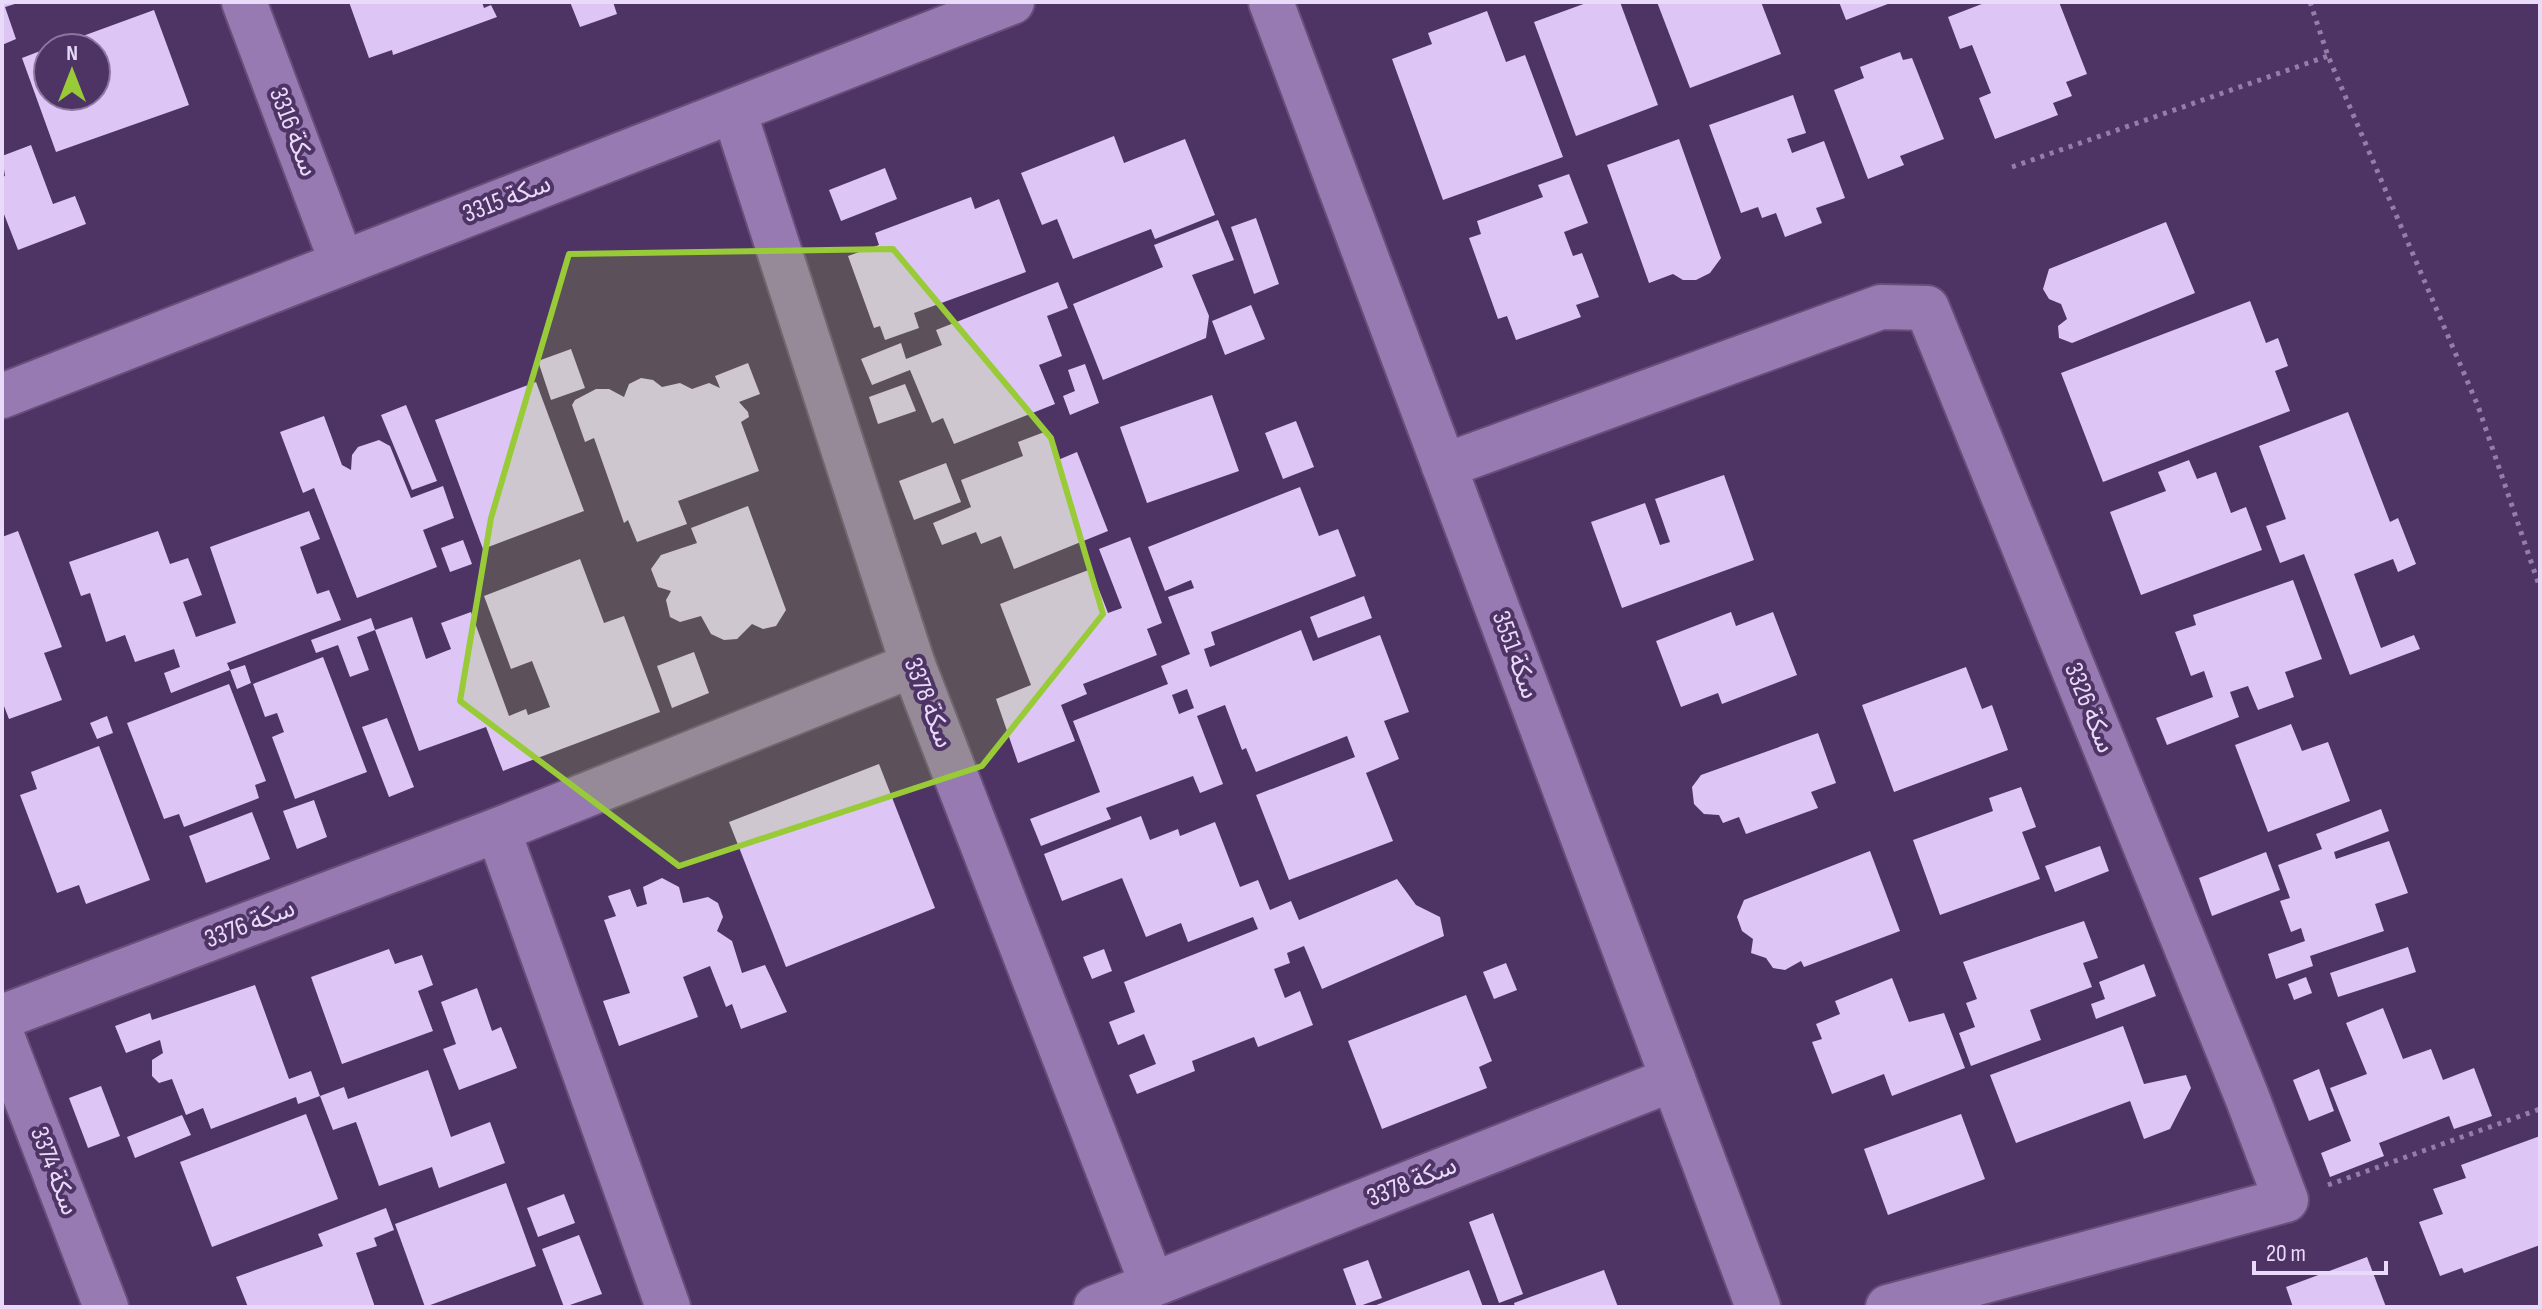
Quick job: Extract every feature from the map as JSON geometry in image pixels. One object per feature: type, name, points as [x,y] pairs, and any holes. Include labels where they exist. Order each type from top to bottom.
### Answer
[{"type":"street","name":"سكة 3316","points":[[244,2],[342,263]]},
{"type":"street","name":"سكة 3315","points":[[2,396],[1012,2]]},
{"type":"street","name":"سكة 3551","points":[[1271,2],[1758,1307]]},
{"type":"street","name":"سكة 3378","points":[[734,111],[913,665],[1152,1284]]},
{"type":"street","name":"سكة 3326","points":[[1444,466],[1881,307],[1927,308],[2286,1200]]},
{"type":"street","name":"سكة 3376","points":[[2,1017],[498,830],[913,665]]},
{"type":"street","points":[[498,830],[668,1307]]},
{"type":"street","name":"سكة 3374","points":[[2,1036],[106,1307]]},
{"type":"street","name":"سكة 3378","points":[[1096,1307],[1673,1079]]},
{"type":"street","points":[[1888,1307],[2286,1200]]},
{"type":"path","points":[[2310,2],[2328,56],[2478,406],[2540,588]]},
{"type":"path","points":[[2012,167],[2328,56]]},
{"type":"path","points":[[2286,1200],[2540,1109]]},
{"type":"highlighted area","points":[[893,249],[1051,438],[1103,614],[982,766],[679,866],[460,701],[491,518],[569,254]]},
{"type":"building","points":[[2,2],[18,3],[5,7],[16,39],[2,45]]},
{"type":"building","points":[[349,2],[482,2],[484,8],[491,5],[497,17],[393,55],[392,50],[369,58]]},
{"type":"building","points":[[570,2],[613,2],[617,14],[580,27]]},
{"type":"building","points":[[1589,2],[1620,2],[1658,105],[1576,136],[1534,22]]},
{"type":"building","points":[[1657,2],[1761,2],[1781,54],[1690,88]]},
{"type":"building","points":[[1839,2],[1893,2],[1846,20]]},
{"type":"building","points":[[1987,2],[2059,2],[2087,74],[2066,82],[2072,96],[2053,103],[2058,115],[1995,139],[1979,98],[1991,93],[1972,45],[1960,49],[1948,17]]},
{"type":"building","points":[[154,10],[189,105],[56,152],[42,112],[112,112],[112,32],[94,32]]},
{"type":"building","points":[[1487,11],[1506,62],[1525,55],[1563,157],[1443,200],[1392,59],[1432,44],[1428,33]]},
{"type":"building","points":[[1900,52],[1903,60],[1912,58],[1944,139],[1900,156],[1904,165],[1868,179],[1834,90],[1864,78],[1860,67]]},
{"type":"building","points":[[32,54],[32,86],[22,58]]},
{"type":"building","points":[[1793,95],[1806,133],[1787,139],[1792,153],[1824,141],[1845,198],[1816,208],[1822,223],[1785,237],[1776,213],[1762,218],[1758,207],[1741,213],[1709,125]]},
{"type":"building","points":[[1114,136],[1124,163],[1185,139],[1215,215],[1155,239],[1151,229],[1073,259],[1057,219],[1042,225],[1021,173]]},
{"type":"building","points":[[1679,139],[1721,258],[1710,273],[1696,280],[1683,280],[1673,274],[1649,283],[1607,165]]},
{"type":"building","points":[[31,145],[53,204],[75,196],[86,224],[18,250],[2,209],[2,177],[5,176],[2,156]]},
{"type":"building","points":[[885,168],[897,199],[841,221],[829,190]]},
{"type":"building","points":[[1569,174],[1588,223],[1564,232],[1573,256],[1582,253],[1599,297],[1576,305],[1581,317],[1516,340],[1507,316],[1498,319],[1469,238],[1481,234],[1477,221],[1543,197],[1538,185]]},
{"type":"building","points":[[971,197],[975,209],[999,199],[1026,272],[914,313],[919,328],[885,340],[880,326],[874,328],[848,256],[879,245],[875,233]]},
{"type":"building","points":[[1256,218],[1279,284],[1254,294],[1231,227]]},
{"type":"building","points":[[1218,220],[1234,260],[1192,275],[1209,316],[1206,338],[1103,380],[1073,304],[1163,267],[1154,245]]},
{"type":"building","points":[[2166,222],[2195,293],[2072,343],[2059,338],[2058,326],[2067,319],[2061,304],[2049,299],[2043,289],[2049,269]]},
{"type":"building","points":[[1058,282],[1068,308],[1047,316],[1062,356],[1039,365],[1055,404],[954,444],[943,418],[932,423],[910,370],[872,385],[861,359],[901,343],[906,359],[942,345],[936,330]]},
{"type":"building","points":[[2250,301],[2266,343],[2278,338],[2288,366],[2275,371],[2290,411],[2103,482],[2061,373]]},
{"type":"building","points":[[1251,305],[1265,339],[1225,355],[1212,321]]},
{"type":"building","points":[[571,349],[585,388],[551,400],[538,361]]},
{"type":"building","points":[[748,363],[760,394],[739,402],[749,417],[741,422],[759,471],[678,501],[687,524],[637,542],[628,520],[624,523],[594,438],[585,442],[572,405],[575,400],[596,389],[609,389],[624,397],[629,384],[641,378],[653,380],[662,387],[680,383],[692,389],[709,383],[720,388],[715,376]]},
{"type":"building","points":[[1085,364],[1099,403],[1070,415],[1063,396],[1075,391],[1068,370]]},
{"type":"building","points":[[536,382],[584,511],[483,549],[435,420]]},
{"type":"building","points":[[905,384],[916,411],[878,424],[869,397]]},
{"type":"building","points":[[1212,395],[1239,471],[1147,503],[1120,427]]},
{"type":"building","points":[[406,405],[437,481],[412,490],[381,415]]},
{"type":"building","points":[[2348,412],[2390,522],[2398,518],[2416,564],[2398,572],[2393,559],[2354,574],[2381,648],[2414,635],[2420,649],[2350,675],[2304,554],[2280,563],[2266,526],[2286,519],[2259,446]]},
{"type":"building","points":[[324,416],[342,465],[351,470],[352,455],[358,447],[379,440],[390,446],[411,498],[443,486],[454,518],[423,530],[437,567],[357,598],[314,488],[303,493],[280,432]]},
{"type":"building","points":[[1296,421],[1314,467],[1283,479],[1265,433]]},
{"type":"building","points":[[1047,431],[1058,460],[1077,452],[1108,531],[1014,569],[1001,536],[981,544],[976,532],[942,545],[933,523],[971,507],[961,480],[1023,456],[1018,442]]},
{"type":"building","points":[[2189,460],[2197,479],[2216,472],[2231,513],[2246,507],[2262,550],[2141,595],[2110,512],[2166,491],[2158,472]]},
{"type":"building","points":[[946,463],[961,502],[914,520],[899,481]]},
{"type":"building","points":[[1724,475],[1754,560],[1622,608],[1591,522],[1645,503],[1660,545],[1670,542],[1655,499]]},
{"type":"building","points":[[1300,487],[1319,536],[1338,529],[1356,576],[1211,632],[1215,645],[1204,649],[1210,667],[1301,630],[1313,661],[1380,635],[1409,712],[1384,721],[1399,759],[1366,773],[1393,841],[1289,880],[1256,795],[1355,757],[1347,736],[1256,772],[1246,748],[1242,750],[1225,705],[1197,716],[1223,784],[1200,793],[1193,776],[1106,808],[1111,819],[1041,846],[1030,819],[1100,792],[1073,721],[1168,684],[1161,666],[1190,654],[1168,597],[1194,588],[1191,580],[1165,591],[1148,547]],"holes":[[[1187,689],[1194,708],[1179,714],[1172,695]]]},
{"type":"building","points":[[748,506],[786,610],[776,626],[763,629],[752,624],[737,639],[724,640],[711,634],[701,616],[680,622],[670,617],[666,600],[671,591],[658,587],[651,569],[661,555],[697,543],[691,528]]},
{"type":"building","points":[[309,511],[320,539],[300,547],[317,594],[329,590],[341,620],[227,663],[230,670],[171,693],[164,673],[180,667],[174,649],[135,662],[125,635],[106,642],[90,593],[81,596],[69,562],[158,531],[170,564],[188,558],[202,595],[183,602],[196,637],[236,623],[210,547]]},
{"type":"building","points":[[18,531],[62,647],[44,653],[62,700],[9,719],[2,701],[2,537]]},
{"type":"building","points":[[1130,537],[1162,623],[1147,629],[1157,655],[1083,684],[1087,694],[1061,705],[1075,741],[1018,763],[996,699],[1031,685],[1000,604],[1091,569],[1108,613],[1122,608],[1099,549]]},
{"type":"building","points":[[463,540],[472,564],[450,572],[441,548]]},
{"type":"building","points":[[580,559],[604,623],[624,616],[660,712],[503,771],[486,727],[419,751],[375,630],[412,617],[426,659],[451,649],[441,623],[471,612],[509,716],[526,709],[528,715],[550,707],[532,661],[511,669],[484,596]]},
{"type":"building","points":[[2293,580],[2322,659],[2285,672],[2294,697],[2258,710],[2248,686],[2230,692],[2239,717],[2167,745],[2156,718],[2213,697],[2204,671],[2191,676],[2175,632],[2196,625],[2193,615]]},
{"type":"building","points":[[1364,596],[1372,618],[1318,638],[1310,617]]},
{"type":"building","points":[[1731,612],[1736,626],[1773,612],[1797,675],[1722,704],[1718,693],[1681,707],[1656,641]]},
{"type":"building","points":[[371,618],[375,630],[357,637],[369,670],[350,677],[338,645],[316,653],[311,640]]},
{"type":"building","points":[[694,652],[709,693],[672,708],[657,666]]},
{"type":"building","points":[[323,657],[367,772],[295,799],[272,737],[284,732],[277,713],[265,717],[253,684]]},
{"type":"building","points":[[245,665],[251,683],[237,689],[230,670]]},
{"type":"building","points":[[1966,667],[1982,709],[1992,705],[2008,750],[1894,792],[1862,705]]},
{"type":"building","points":[[229,684],[266,781],[255,785],[259,798],[184,827],[179,814],[164,819],[127,723]]},
{"type":"building","points":[[107,716],[113,733],[97,739],[90,723]]},
{"type":"building","points":[[387,718],[414,787],[389,797],[362,727]]},
{"type":"building","points":[[2291,724],[2302,751],[2328,742],[2350,801],[2268,832],[2235,745]]},
{"type":"building","points":[[1818,733],[1836,783],[1811,792],[1818,808],[1746,834],[1739,817],[1723,823],[1719,815],[1704,814],[1694,804],[1692,787],[1701,775]]},
{"type":"building","points":[[99,746],[150,880],[86,904],[79,885],[57,893],[20,795],[37,789],[31,772]]},
{"type":"building","points":[[879,764],[935,908],[786,967],[729,822]]},
{"type":"building","points":[[2021,787],[2036,827],[2022,832],[2040,879],[1940,915],[1913,840],[1993,811],[1989,798]]},
{"type":"building","points":[[314,800],[327,837],[297,849],[283,811]]},
{"type":"building","points":[[2381,809],[2389,831],[2334,852],[2336,859],[2389,841],[2408,893],[2375,904],[2384,931],[2310,956],[2313,966],[2276,979],[2268,954],[2305,941],[2301,928],[2291,932],[2280,901],[2290,898],[2278,865],[2322,849],[2316,834]]},
{"type":"building","points":[[252,812],[270,859],[206,883],[189,836]]},
{"type":"building","points":[[1141,816],[1150,840],[1178,829],[1180,836],[1215,822],[1240,887],[1258,880],[1270,910],[1291,901],[1299,920],[1397,879],[1416,905],[1440,917],[1444,936],[1322,989],[1304,946],[1287,953],[1290,963],[1274,969],[1285,998],[1300,991],[1313,1025],[1258,1047],[1254,1037],[1192,1061],[1195,1071],[1137,1094],[1129,1075],[1156,1064],[1144,1034],[1118,1045],[1109,1022],[1135,1012],[1124,982],[1258,929],[1253,917],[1188,942],[1181,923],[1146,937],[1122,878],[1062,901],[1044,854]]},
{"type":"building","points":[[2100,846],[2109,871],[2055,892],[2045,866]]},
{"type":"building","points":[[1870,851],[1900,931],[1804,967],[1801,961],[1785,970],[1773,968],[1766,958],[1751,953],[1753,939],[1742,931],[1737,917],[1744,900]]},
{"type":"building","points":[[2266,852],[2280,890],[2212,916],[2199,878]]},
{"type":"building","points":[[662,878],[679,887],[683,903],[708,897],[718,903],[723,917],[717,931],[732,941],[742,973],[765,965],[787,1012],[741,1029],[732,1004],[726,1007],[710,966],[683,977],[698,1017],[619,1046],[603,1001],[630,993],[604,920],[616,916],[608,896],[630,889],[637,907],[647,904],[643,887]]},
{"type":"building","points":[[2084,921],[2098,958],[2083,963],[2092,987],[2030,1010],[2041,1040],[1971,1066],[1959,1033],[1975,1027],[1966,1003],[1977,999],[1963,962]]},
{"type":"building","points":[[2408,947],[2416,972],[2338,997],[2330,973]]},
{"type":"building","points":[[389,949],[395,964],[422,955],[433,985],[418,991],[433,1031],[342,1064],[311,977]]},
{"type":"building","points":[[1104,949],[1112,971],[1092,979],[1083,957]]},
{"type":"building","points":[[1506,963],[1517,990],[1494,999],[1483,972]]},
{"type":"building","points":[[2144,964],[2156,996],[2096,1019],[2091,1004],[2105,999],[2099,982]]},
{"type":"building","points":[[2306,977],[2312,993],[2294,1000],[2288,984]]},
{"type":"building","points":[[1892,978],[1909,1022],[1944,1013],[1965,1068],[1892,1096],[1884,1074],[1832,1094],[1812,1042],[1822,1039],[1816,1024],[1840,1014],[1835,1001]]},
{"type":"building","points":[[255,985],[289,1079],[311,1071],[320,1096],[298,1104],[296,1097],[211,1129],[203,1108],[186,1115],[172,1079],[159,1083],[152,1076],[152,1060],[163,1053],[160,1040],[126,1053],[115,1026],[150,1013],[152,1020]]},
{"type":"building","points":[[477,988],[492,1031],[501,1027],[517,1068],[459,1090],[443,1049],[456,1044],[441,1002]]},
{"type":"building","points":[[1466,995],[1492,1061],[1479,1067],[1487,1088],[1382,1129],[1348,1041]]},
{"type":"building","points":[[2383,1008],[2403,1059],[2431,1049],[2443,1080],[2474,1068],[2492,1116],[2454,1129],[2449,1116],[2379,1143],[2384,1156],[2330,1177],[2321,1153],[2351,1141],[2330,1088],[2367,1074],[2346,1023]]},
{"type":"building","points":[[2123,1026],[2144,1084],[2186,1075],[2191,1088],[2170,1129],[2144,1139],[2130,1101],[2016,1143],[1990,1075]]},
{"type":"building","points":[[2319,1069],[2334,1111],[2309,1121],[2293,1080]]},
{"type":"building","points":[[428,1070],[451,1137],[490,1122],[505,1163],[439,1188],[432,1167],[379,1186],[356,1122],[333,1130],[320,1096],[344,1087],[348,1099]]},
{"type":"building","points":[[101,1086],[120,1136],[88,1148],[69,1098]]},
{"type":"building","points":[[306,1114],[338,1199],[212,1247],[180,1162]]},
{"type":"building","points":[[1961,1114],[1985,1179],[1888,1215],[1864,1149]]},
{"type":"building","points":[[182,1115],[191,1135],[135,1158],[127,1137]]},
{"type":"building","points":[[2540,1136],[2540,1245],[2464,1273],[2462,1268],[2440,1276],[2419,1222],[2443,1214],[2433,1189],[2466,1178],[2461,1165]]},
{"type":"building","points":[[506,1183],[536,1266],[425,1307],[395,1224]]},
{"type":"building","points":[[564,1194],[575,1223],[538,1237],[527,1208]]},
{"type":"building","points":[[386,1208],[394,1230],[374,1238],[377,1246],[356,1253],[375,1307],[248,1307],[236,1277],[323,1246],[318,1234]]},
{"type":"building","points":[[1493,1213],[1523,1294],[1499,1303],[1469,1222]]},
{"type":"building","points":[[579,1235],[602,1294],[564,1307],[542,1249]]},
{"type":"building","points":[[2367,1257],[2386,1307],[2293,1307],[2286,1287]]},
{"type":"building","points":[[1368,1260],[1382,1298],[1357,1307],[1343,1269]]},
{"type":"building","points":[[1469,1270],[1483,1307],[1371,1307]]},
{"type":"building","points":[[1604,1270],[1618,1307],[1515,1307],[1514,1303]]}]
